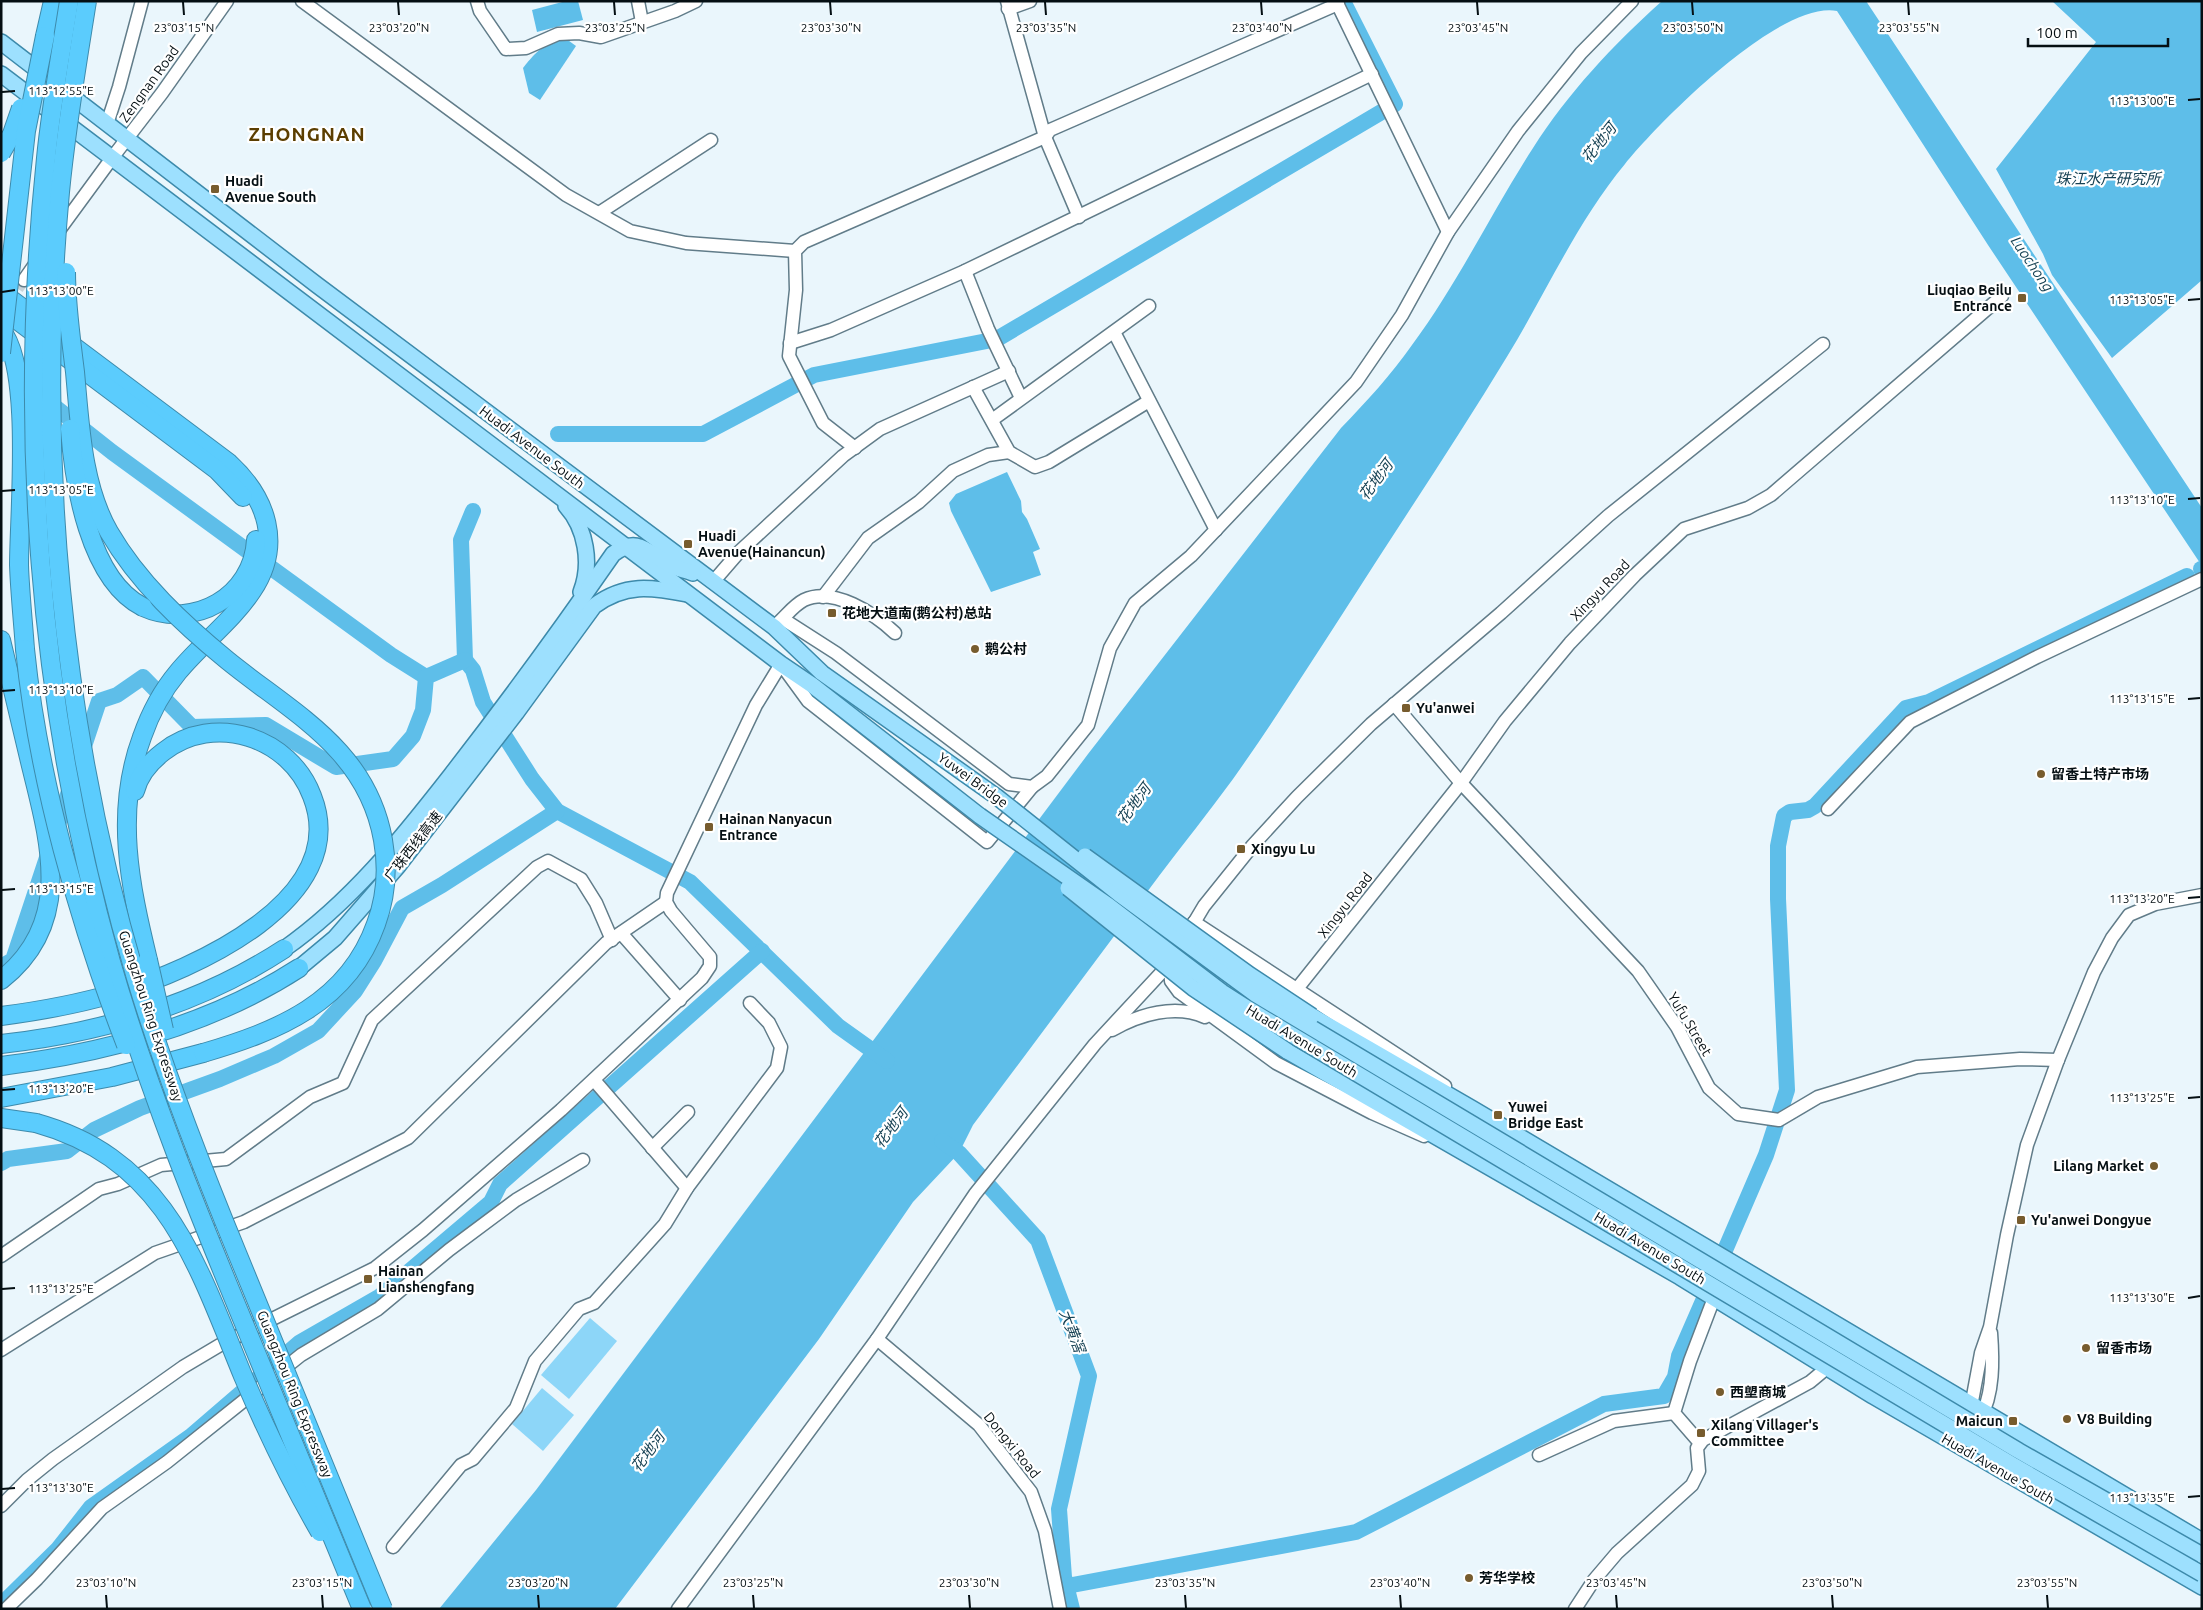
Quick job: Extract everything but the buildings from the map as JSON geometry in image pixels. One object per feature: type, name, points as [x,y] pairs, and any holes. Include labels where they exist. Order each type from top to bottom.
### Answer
[{"type":"highway","points":[[1,353],[26,131],[53,1]]},
{"type":"highway","name":"Guangzhou Ring Expressway","points":[[70,1],[46,154],[38,253],[34,355],[34,436],[38,539],[43,601],[61,740],[90,879],[131,1025],[208,1236],[361,1609]]},
{"type":"highway","name":"Guangzhou Ring Expressway","points":[[88,1],[62,177],[53,312],[52,380],[54,484],[64,611],[84,755],[108,869],[136,980],[205,1175],[384,1609]]},
{"type":"highway","points":[[1,308],[217,470],[239,491],[251,510],[256,536],[254,558],[246,577],[231,594],[210,608],[185,614],[162,614],[143,607],[121,592],[106,571],[93,540],[79,493],[70,421],[66,272],[73,116],[82,34]]},
{"type":"highway","points":[[1,153],[15,129],[45,36]]},
{"type":"highway","points":[[1,1098],[105,1079],[203,1053],[252,1037],[295,1018],[329,994],[348,974],[368,944],[380,912],[385,878],[383,839],[369,794],[341,752],[314,726],[236,667],[178,617],[142,576],[108,530],[94,495],[81,433],[66,272]]},
{"type":"highway","points":[[1,292],[224,459],[248,483],[261,505],[267,523],[268,542],[266,560],[259,579],[244,602],[179,670],[162,695],[145,728],[135,758],[128,798],[126,839],[128,868],[179,1089],[205,1175]]},
{"type":"highway","points":[[1,330],[6,336],[12,354],[22,411],[20,564],[28,672],[41,750],[62,842],[88,934],[120,1030],[164,1141],[208,1236]]},
{"type":"highway","points":[[1,640],[44,817],[50,857],[51,883],[48,907],[41,929],[25,958],[1,980]]},
{"type":"highway","points":[[1,1016],[78,1003],[148,982],[201,959],[237,939],[258,925],[285,902],[310,866],[317,844],[318,828],[315,804],[310,790],[298,771],[282,755],[263,743],[241,734],[221,732],[190,736],[172,745],[156,758],[144,772],[134,794],[131,840],[136,899],[148,960]]},
{"type":"highway","points":[[1,1044],[85,1030],[169,1006],[228,982],[284,949]]},
{"type":"highway","points":[[1,1066],[88,1051],[187,1023],[251,996],[299,968]]},
{"type":"highway","points":[[1,1118],[36,1123],[72,1135],[110,1156],[140,1182],[170,1217],[204,1280],[261,1417],[288,1475],[345,1575],[361,1609]]},
{"type":"main road","name":"Huadi Avenue South","points":[[1,42],[317,286],[710,579],[778,623],[822,673]]},
{"type":"main road","name":"Huadi Avenue South","points":[[1,74],[781,664],[812,684],[980,816],[1109,906],[1222,992],[2011,1464],[2202,1574]]},
{"type":"main road","points":[[555,493],[571,511],[583,536],[587,568],[586,580],[573,609]]},
{"type":"main road","points":[[511,708],[573,609],[613,554],[626,547],[637,546],[647,549],[670,565],[710,579]]},
{"type":"main road","points":[[511,708],[594,606],[608,595],[624,589],[651,588],[691,595],[690,586],[692,578],[710,579]]},
{"type":"main road","name":"Yuwei Bridge","points":[[822,673],[997,796],[1118,894]]},
{"type":"main road","name":"广珠西线高速","points":[[299,968],[335,938],[369,901],[511,708]]},
{"type":"main road","name":"广珠西线高速","points":[[284,949],[325,918],[358,886],[484,744]]},
{"type":"main road","points":[[997,796],[1126,884],[1250,975],[1312,1016],[1474,1109],[2202,1541]]},
{"type":"main road","points":[[980,816],[1101,916],[1179,977],[1287,1051],[1453,1145]]},
{"type":"main road","name":"Huadi Avenue South","points":[[1118,894],[1255,994],[2019,1451],[2202,1555]]},
{"type":"main road","name":"Huadi Avenue South","points":[[1453,1145],[1714,1298],[1963,1449],[2202,1587]]},
{"type":"street","points":[[106,124],[119,87],[142,1]]},
{"type":"street","name":"Zengnan Road","points":[[24,280],[112,158],[162,93],[227,1]]},
{"type":"street","points":[[302,1],[566,195],[630,231],[686,243],[795,251]]},
{"type":"street","points":[[477,1],[480,11],[506,48],[526,48],[558,34],[579,33],[601,37],[696,1]]},
{"type":"street","points":[[638,1],[642,22]]},
{"type":"street","points":[[1030,1],[1008,5],[1045,137],[1080,217]]},
{"type":"street","points":[[1,1350],[156,1253],[244,1222],[408,1138],[617,936],[666,897],[756,706],[781,664],[808,701],[987,842],[1032,787],[1047,776],[1088,726],[1110,648],[1135,602],[1191,556],[1356,382],[1402,314],[1448,232],[1518,131],[1581,53],[1632,1]]},
{"type":"street","points":[[855,448],[823,423],[800,374],[789,356],[796,290],[795,251],[804,242],[1045,137],[1050,130],[1337,3],[1448,232]]},
{"type":"street","points":[[790,343],[831,330],[1080,217],[1372,74]]},
{"type":"street","points":[[599,213],[711,140]]},
{"type":"street","points":[[965,270],[988,329],[1021,398]]},
{"type":"street","name":"Xingyu Road","points":[[1296,990],[1461,783],[1505,721],[1570,643],[1670,541],[1691,526],[1748,508],[1771,495],[2002,296]]},
{"type":"street","points":[[992,420],[1149,306]]},
{"type":"street","points":[[1114,332],[1216,530]]},
{"type":"street","points":[[678,1609],[877,1339],[975,1194],[1094,1044],[1171,960],[1194,922],[1235,868],[1296,797],[1338,754],[1501,613],[1608,516],[1823,344]]},
{"type":"street","points":[[710,579],[855,448],[880,429],[1009,371]]},
{"type":"street","points":[[973,387],[1009,452],[1035,467],[1149,401]]},
{"type":"street","points":[[823,597],[868,538],[919,502],[954,471],[988,456],[1009,452]]},
{"type":"street","points":[[1828,808],[1910,722],[2037,657],[2200,579]]},
{"type":"street","points":[[895,633],[880,618],[860,607],[823,597],[803,600],[778,623],[836,653],[1009,784],[1032,787]]},
{"type":"street","name":"Yufu Street","points":[[1394,704],[1461,783],[1638,971],[1677,1027],[1709,1088],[1738,1114],[1779,1120],[1818,1097],[1917,1067],[2020,1059],[2058,1060]]},
{"type":"street","points":[[1,1256],[99,1189],[118,1184],[160,1165],[226,1159],[310,1097],[343,1083],[372,1020],[537,867],[548,861],[581,879],[617,936],[680,1000]]},
{"type":"street","points":[[1963,1449],[1981,1353],[1990,1327],[1997,1282],[2020,1170],[2034,1123],[2094,972],[2123,920],[2136,911],[2155,904],[2202,895]]},
{"type":"street","points":[[1,1506],[27,1480],[53,1459],[195,1359],[375,1268],[600,1087],[702,978],[710,966],[710,957],[671,911],[666,897]]},
{"type":"street","points":[[1194,922],[1296,990],[1429,1074],[1474,1109]]},
{"type":"street","name":"Huadi Avenue South","points":[[1171,960],[1170,972],[1174,987],[1218,1022],[1276,1063],[1336,1095],[1405,1128],[1453,1145]]},
{"type":"street","points":[[393,1547],[461,1465],[473,1458],[516,1408],[535,1361],[579,1309],[594,1303],[665,1224],[688,1188],[777,1068],[781,1047],[769,1024],[750,1003]]},
{"type":"street","points":[[1094,1044],[1123,1024],[1166,1011],[1195,1013],[1218,1022]]},
{"type":"street","points":[[600,1087],[688,1188]]},
{"type":"street","points":[[652,1148],[688,1112]]},
{"type":"street","points":[[6,1609],[37,1579],[102,1508],[167,1462],[301,1355],[378,1309],[449,1250],[516,1200],[583,1160]]},
{"type":"street","points":[[1674,1413],[1690,1361],[1714,1298]]},
{"type":"street","points":[[1963,1449],[1984,1412],[1992,1365],[1990,1327]]},
{"type":"street","points":[[1576,1609],[1606,1565],[1692,1485],[1698,1476],[1697,1452],[1700,1444],[1800,1388],[1817,1376],[1826,1367],[1848,1330]]},
{"type":"street","name":"Dongxi Road","points":[[877,1339],[979,1425],[1031,1492],[1045,1531],[1060,1609]]},
{"type":"street","points":[[1674,1413],[1700,1444]]},
{"type":"street","points":[[1539,1455],[1614,1420],[1674,1413]]},
{"type":"shaded area","points":[[590,1318],[617,1341],[569,1399],[541,1375]]},
{"type":"shaded area","points":[[542,1388],[574,1415],[543,1451],[512,1424]]},
{"type":"water","points":[[566,1],[578,1],[583,20],[537,32],[532,10]]},
{"type":"water","points":[[1662,1],[1866,1],[2202,508],[2202,566],[1988,245],[1837,11],[1813,13],[1784,24],[1753,44],[1691,95],[1641,145],[1608,186],[1577,233],[1508,355],[1468,419],[1304,674],[1224,791],[973,1125],[959,1153],[913,1202],[819,1339],[615,1609],[439,1609],[536,1490],[1088,754],[1341,428],[1378,388],[1404,356],[1429,321],[1533,148],[1561,108],[1592,70]]},
{"type":"water","name":"珠江水产研究所","points":[[2052,1],[2202,1],[2202,280],[2112,358],[2052,275],[2043,254],[1996,169],[2096,42]]},
{"type":"water","points":[[565,38],[576,46],[540,100],[529,93],[523,68],[541,49]]},
{"type":"water","points":[[1007,472],[1021,501],[1022,512],[1040,549],[1033,552],[1041,575],[991,592],[951,511],[949,503],[956,494]]},
{"type":"waterway","points":[[558,434],[703,434],[814,375],[997,339],[1395,104],[1345,5]]},
{"type":"waterway","points":[[45,399],[112,452],[249,552]]},
{"type":"waterway","points":[[473,511],[461,540],[465,660],[473,670],[483,702],[532,779],[557,811],[690,882],[838,1026],[887,1061]]},
{"type":"waterway","points":[[270,567],[391,655],[426,677]]},
{"type":"waterway","points":[[1710,1285],[1766,1155],[1787,1090],[1778,899],[1778,846],[1784,816],[1790,812],[1808,810],[1815,806],[1906,708],[1929,702],[2187,576]]},
{"type":"waterway","points":[[1,967],[13,960],[99,701],[117,695],[143,677],[192,727],[266,725],[336,767],[393,759],[413,736],[423,710],[426,677],[465,660]]},
{"type":"waterway","points":[[1,1163],[8,1159],[67,1151],[94,1130],[140,1108],[220,1079],[274,1056],[318,1031],[355,991],[374,961],[402,908],[442,885],[557,811]]},
{"type":"waterway","points":[[1,1605],[58,1549],[91,1507],[191,1436],[299,1343],[379,1297],[491,1202],[500,1184],[762,951]]},
{"type":"waterway","name":"大黄滘","points":[[942,1141],[959,1153],[1038,1240],[1089,1376],[1059,1509],[1064,1577],[1072,1609]]},
{"type":"waterway","points":[[1067,1586],[1356,1532],[1604,1404],[1664,1396],[1675,1377],[1679,1356],[1703,1301]]},
{"type":"tunnel","points":[[7,303],[24,280]]},
{"type":"place","name":"Huadi Avenue South","points":[[215,189]]},
{"type":"place","name":"Liuqiao Beilu Entrance","points":[[2022,298]]},
{"type":"place","name":"Huadi Avenue(Hainancun)","points":[[688,544]]},
{"type":"place","name":"花地大道南(鹅公村)总站","points":[[832,613]]},
{"type":"place","name":"鹅公村","points":[[975,649]]},
{"type":"place","name":"Yu'anwei","points":[[1406,708]]},
{"type":"place","name":"留香土特产市场","points":[[2041,774]]},
{"type":"place","name":"Hainan Nanyacun Entrance","points":[[709,827]]},
{"type":"place","name":"Xingyu Lu","points":[[1241,849]]},
{"type":"place","name":"Yuwei Bridge East","points":[[1498,1115]]},
{"type":"place","name":"Lilang Market","points":[[2154,1166]]},
{"type":"place","name":"Yu'anwei Dongyue","points":[[2021,1220]]},
{"type":"place","name":"Hainan Lianshengfang","points":[[368,1279]]},
{"type":"place","name":"留香市场","points":[[2086,1348]]},
{"type":"place","name":"西塱商城","points":[[1720,1392]]},
{"type":"place","name":"V8 Building","points":[[2067,1419]]},
{"type":"place","name":"Maicun","points":[[2013,1421]]},
{"type":"place","name":"Xilang Villager's Committee","points":[[1701,1433]]},
{"type":"place","name":"芳华学校","points":[[1469,1578]]},
{"type":"district","name":"ZHONGNAN","points":[[307,134]]},
{"type":"water label","name":"花地河","points":[[1599,143]]},
{"type":"water label","name":"Luochong","points":[[2032,264]]},
{"type":"water label","name":"花地河","points":[[1376,480]]},
{"type":"water label","name":"花地河","points":[[1134,804]]},
{"type":"water label","name":"花地河","points":[[891,1128]]},
{"type":"water label","name":"花地河","points":[[648,1452]]}]
